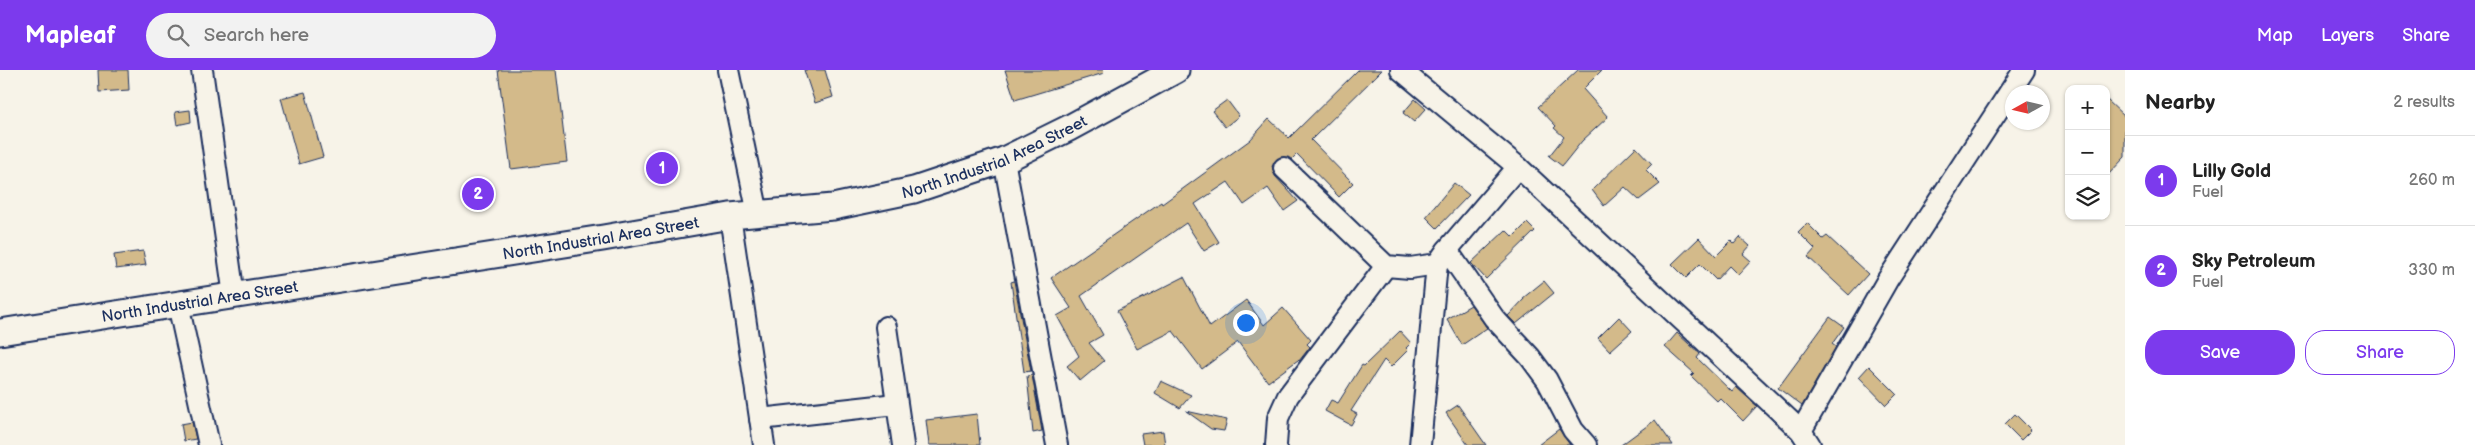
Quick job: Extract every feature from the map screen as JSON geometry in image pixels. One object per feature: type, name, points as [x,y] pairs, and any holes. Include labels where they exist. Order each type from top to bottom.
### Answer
[{"type":"main road","name":"North Industrial Area Street","points":[[0,332],[603,238],[730,216],[833,207],[914,190],[1004,160],[1069,128],[1176,70]]},
{"type":"street","points":[[202,70],[234,296]]},
{"type":"street","points":[[728,70],[758,214]]},
{"type":"street","points":[[1401,70],[1518,167],[1805,438],[1888,280],[2024,70]]},
{"type":"street","points":[[1004,160],[1057,445]]},
{"type":"street","points":[[1284,168],[1386,266],[1410,268],[1442,257],[1518,167]]},
{"type":"street","points":[[730,216],[764,445]]},
{"type":"street","points":[[1420,445],[1442,257]]},
{"type":"street","points":[[1442,257],[1530,357],[1547,380],[1574,430],[1586,445]]},
{"type":"street","points":[[1276,445],[1278,418],[1288,396],[1386,266]]},
{"type":"street","points":[[178,304],[209,445]]},
{"type":"street","points":[[886,326],[903,445]]},
{"type":"street","points":[[760,419],[896,404]]},
{"type":"building","points":[[98,70],[128,70],[129,90],[99,92]]},
{"type":"building","points":[[498,70],[556,70],[567,162],[511,169]]},
{"type":"building","points":[[804,70],[825,70],[833,97],[815,103]]},
{"type":"building","points":[[1005,70],[1103,70],[1104,73],[1015,100]]},
{"type":"building","points":[[1358,70],[1382,70],[1311,140],[1353,183],[1339,197],[1297,154],[1292,159],[1280,157],[1272,166],[1275,176],[1298,201],[1284,211],[1268,188],[1244,205],[1228,182],[1195,204],[1219,242],[1204,251],[1186,223],[1081,296],[1103,335],[1089,343],[1104,361],[1080,381],[1067,366],[1079,356],[1057,316],[1071,308],[1051,278],[1161,202],[1162,204],[1250,140],[1269,119],[1289,138]]},
{"type":"building","points":[[1578,70],[1602,70],[1583,89],[1608,117],[1582,141],[1562,166],[1549,156],[1564,137],[1554,128],[1556,126],[1538,107]]},
{"type":"building","points":[[305,92],[323,157],[299,164],[281,98]]},
{"type":"building","points":[[1415,99],[1426,109],[1414,122],[1403,113]]},
{"type":"building","points":[[1227,100],[1239,116],[1225,127],[1212,111]]},
{"type":"building","points":[[2110,103],[2125,117],[2125,157],[2110,173]]},
{"type":"building","points":[[190,110],[191,122],[177,125],[175,112]]},
{"type":"building","points":[[1636,147],[1652,164],[1646,170],[1660,184],[1639,200],[1625,187],[1604,206],[1592,190]]},
{"type":"building","points":[[1454,183],[1469,195],[1437,228],[1426,217]]},
{"type":"building","points":[[1527,223],[1535,231],[1486,279],[1471,263],[1506,230],[1513,237]]},
{"type":"building","points":[[1807,223],[1823,239],[1827,236],[1868,274],[1849,295],[1808,257],[1815,249],[1798,232]]},
{"type":"building","points":[[1740,237],[1750,246],[1743,254],[1751,261],[1738,275],[1729,266],[1716,280],[1700,264],[1686,278],[1672,264],[1699,238],[1716,256],[1731,241],[1734,244]]},
{"type":"building","points":[[143,251],[146,265],[116,269],[114,255]]},
{"type":"building","points":[[1184,277],[1210,327],[1246,300],[1264,325],[1283,308],[1311,340],[1307,344],[1310,347],[1299,361],[1268,382],[1238,342],[1202,369],[1173,331],[1137,349],[1117,311]]},
{"type":"building","points":[[1014,281],[1031,371],[1024,372],[1011,282]]},
{"type":"building","points":[[1544,281],[1554,293],[1516,324],[1508,316],[1523,298]]},
{"type":"building","points":[[1471,305],[1487,328],[1462,345],[1447,319]]},
{"type":"building","points":[[1619,317],[1632,331],[1610,351],[1598,338]]},
{"type":"building","points":[[1830,317],[1844,327],[1832,344],[1836,347],[1802,406],[1778,388]]},
{"type":"building","points":[[1400,331],[1411,343],[1406,348],[1408,350],[1391,367],[1384,360],[1351,411],[1357,414],[1351,425],[1325,411],[1331,400],[1338,403],[1362,365],[1364,366]]},
{"type":"building","points":[[1677,333],[1700,354],[1697,358],[1732,392],[1736,387],[1757,406],[1743,421],[1720,398],[1717,401],[1691,376],[1694,373],[1665,347]]},
{"type":"building","points":[[1869,366],[1897,394],[1886,405],[1859,377]]},
{"type":"building","points":[[1032,375],[1042,431],[1033,433],[1027,376]]},
{"type":"building","points":[[1161,381],[1191,395],[1180,408],[1155,393]]},
{"type":"building","points":[[1458,405],[1486,445],[1468,445],[1446,413]]},
{"type":"building","points":[[1186,411],[1227,420],[1224,431],[1211,429]]},
{"type":"building","points":[[977,414],[980,445],[929,445],[926,420]]},
{"type":"building","points":[[2015,414],[2031,430],[2021,440],[2005,424]]},
{"type":"building","points":[[1655,420],[1673,445],[1621,445]]},
{"type":"building","points":[[192,422],[196,439],[184,441],[181,424]]},
{"type":"building","points":[[1559,429],[1570,445],[1538,445]]},
{"type":"building","points":[[1163,431],[1165,445],[1143,445],[1141,434]]},
{"type":"place","name":"Lilly Gold","points":[[662,168]]},
{"type":"place","name":"Sky Petroleum","points":[[478,194]]}]
